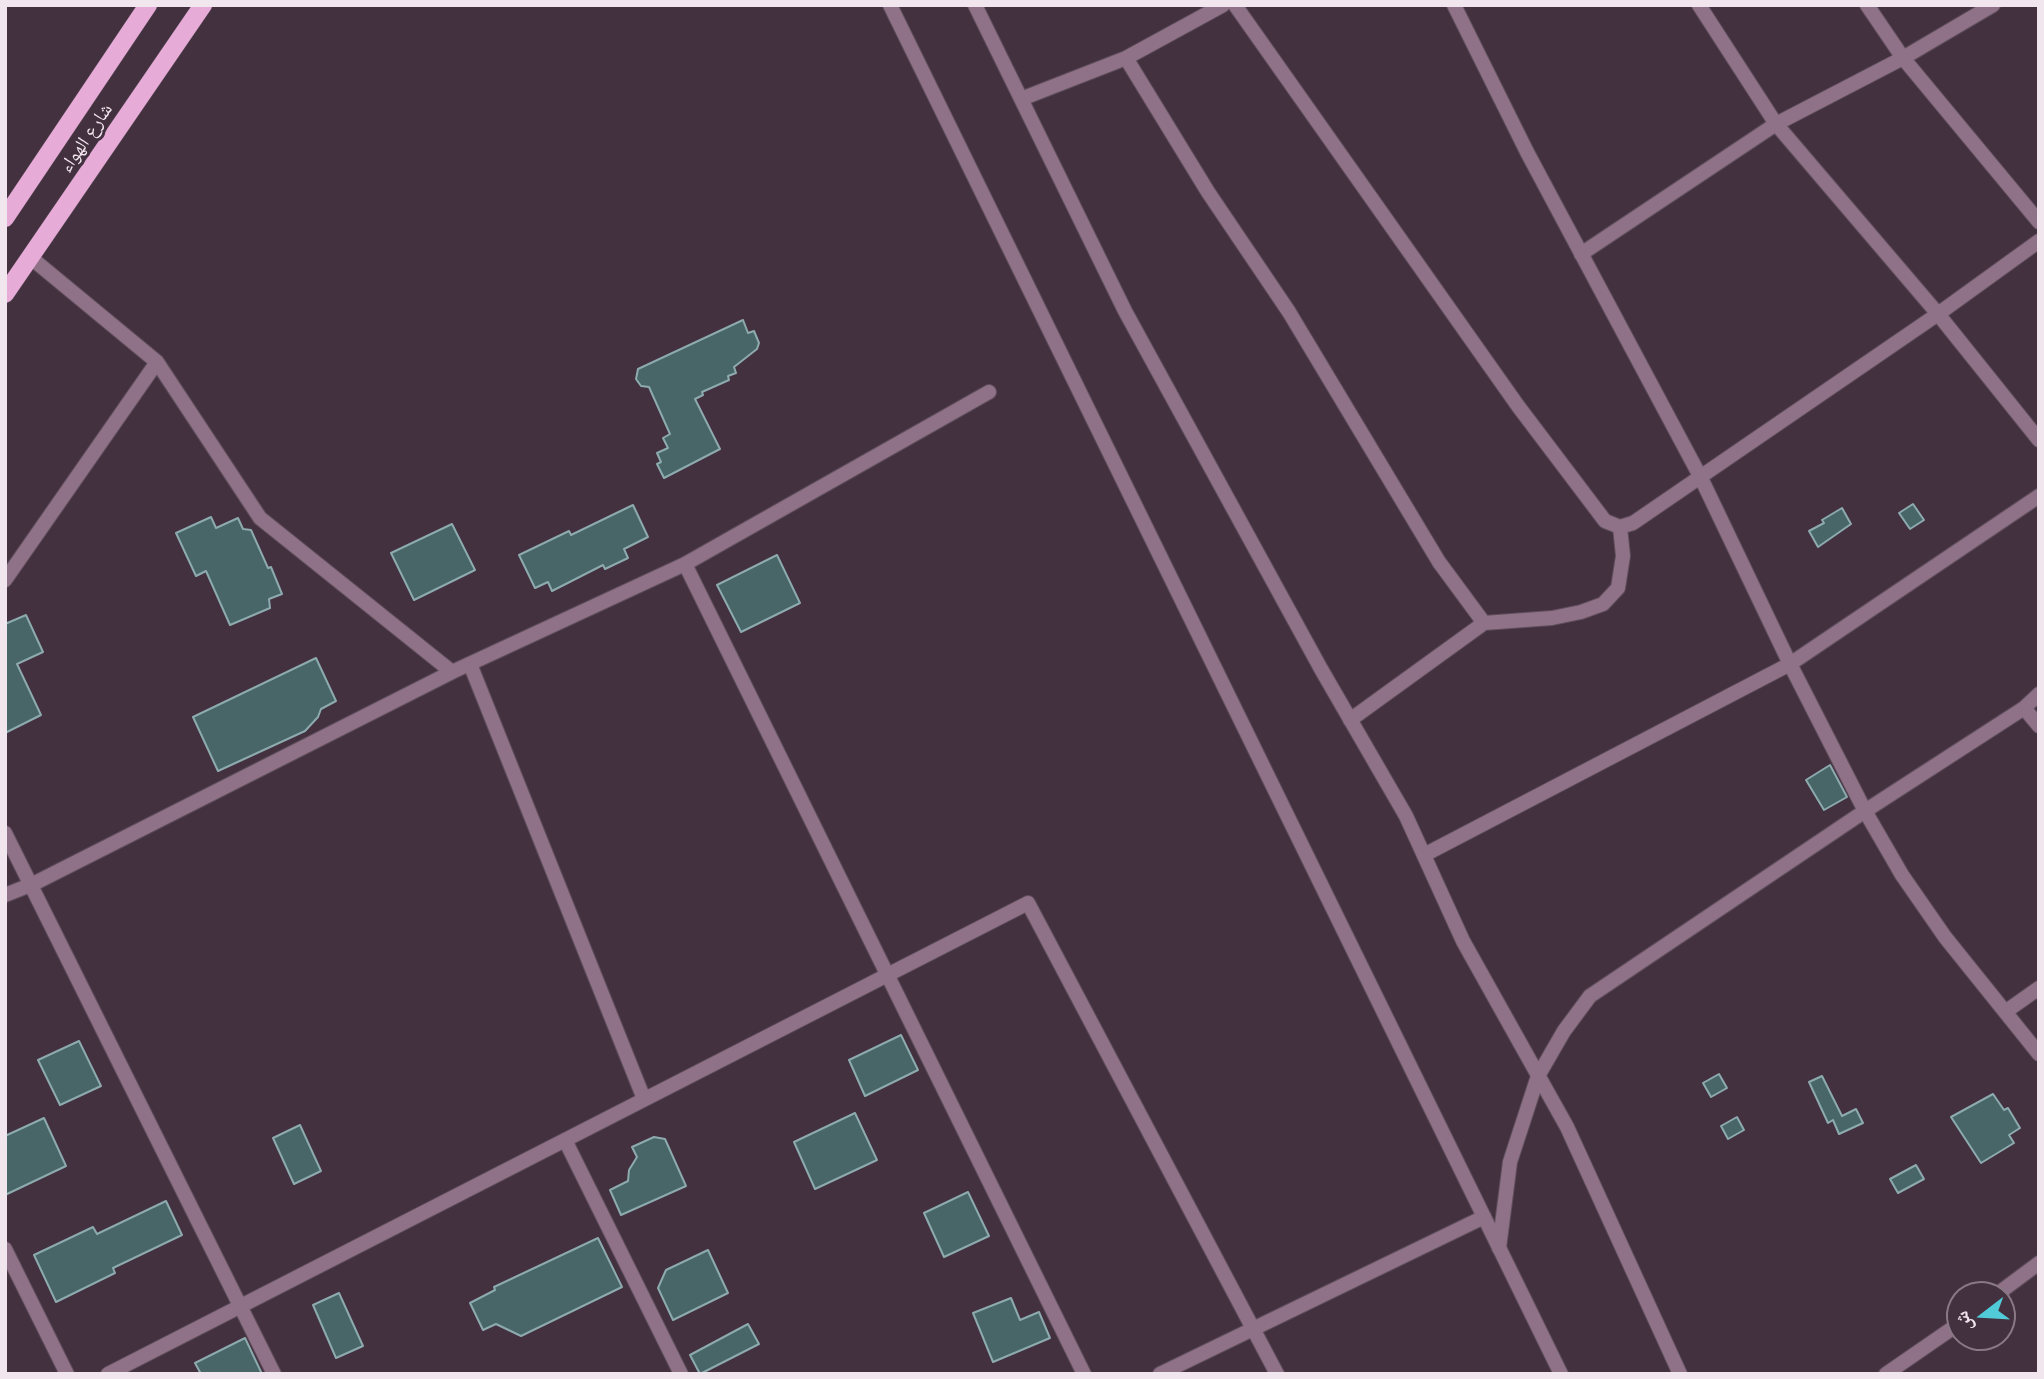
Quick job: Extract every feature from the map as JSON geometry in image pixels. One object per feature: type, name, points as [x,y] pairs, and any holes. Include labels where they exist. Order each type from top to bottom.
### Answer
[{"type":"main road","name":"شارع الهواء","points":[[5,218],[148,5]]},
{"type":"main road","name":"شارع الهواء","points":[[5,294],[203,5]]},
{"type":"street","points":[[890,5],[1560,1374]]},
{"type":"street","points":[[975,5],[1125,311],[1225,496],[1406,816],[1463,941],[1567,1127],[1680,1374]]},
{"type":"street","points":[[1021,99],[1126,58],[1223,5]]},
{"type":"street","points":[[1235,5],[1518,405],[1605,521],[1620,527],[1633,523],[1701,478],[2039,241]]},
{"type":"street","points":[[1454,5],[1527,152],[1701,478],[1790,664],[1865,811],[1909,886],[1945,937],[2039,1054]]},
{"type":"street","points":[[1699,5],[1776,124],[1938,314],[2039,440]]},
{"type":"street","points":[[1867,5],[1903,58],[2039,222]]},
{"type":"street","points":[[1581,254],[1776,124],[1903,58],[1993,5]]},
{"type":"street","points":[[1126,58],[1208,192],[1289,312],[1439,562],[1484,623]]},
{"type":"street","points":[[30,257],[157,362],[261,518],[452,672]]},
{"type":"street","points":[[5,580],[157,362]]},
{"type":"street","points":[[5,895],[33,884],[452,672],[685,564],[989,392]]},
{"type":"street","points":[[1424,855],[1790,664],[2039,496]]},
{"type":"street","points":[[1350,720],[1484,623],[1552,618],[1603,604],[1618,588],[1623,556],[1620,527]]},
{"type":"street","points":[[685,564],[1084,1374]]},
{"type":"street","points":[[470,664],[644,1099]]},
{"type":"street","points":[[1499,1248],[1510,1162],[1538,1076],[1564,1031],[1590,996],[2024,708],[2039,694]]},
{"type":"street","points":[[2024,708],[2039,726]]},
{"type":"street","points":[[5,833],[33,884],[274,1374]]},
{"type":"street","points":[[108,1374],[1028,903],[1277,1374]]},
{"type":"street","points":[[2005,1012],[2039,988]]},
{"type":"street","points":[[565,1140],[681,1374]]},
{"type":"street","points":[[1160,1374],[1484,1217]]},
{"type":"street","points":[[5,1249],[67,1374]]},
{"type":"street","points":[[2015,1281],[2039,1263]]},
{"type":"street","points":[[1886,1374],[1946,1333]]},
{"type":"building","points":[[743,320],[748,333],[754,331],[759,343],[757,349],[734,367],[736,373],[728,376],[729,380],[702,392],[703,395],[695,399],[720,449],[664,478],[657,464],[661,462],[657,453],[668,448],[663,438],[670,434],[649,387],[641,386],[636,379],[638,369]]},
{"type":"building","points":[[1913,504],[1924,520],[1910,529],[1899,513]]},
{"type":"building","points":[[633,505],[648,537],[624,549],[628,558],[605,569],[603,565],[552,591],[548,582],[535,588],[519,555],[569,531],[571,535]]},
{"type":"building","points":[[1842,508],[1851,524],[1818,547],[1809,531]]},
{"type":"building","points":[[211,517],[216,528],[238,518],[243,529],[251,530],[282,594],[269,599],[270,608],[230,625],[206,571],[196,576],[176,533]]},
{"type":"building","points":[[452,524],[475,570],[414,600],[391,553]]},
{"type":"building","points":[[777,555],[800,603],[741,632],[717,585]]},
{"type":"building","points":[[26,615],[43,652],[17,664],[41,715],[5,733],[5,624]]},
{"type":"building","points":[[316,658],[336,701],[321,709],[318,717],[305,731],[218,771],[193,717]]},
{"type":"building","points":[[1830,765],[1847,797],[1824,810],[1806,780]]},
{"type":"building","points":[[901,1035],[918,1070],[865,1096],[849,1060]]},
{"type":"building","points":[[79,1041],[101,1086],[60,1105],[38,1060]]},
{"type":"building","points":[[1719,1074],[1727,1088],[1711,1097],[1703,1083]]},
{"type":"building","points":[[1822,1076],[1842,1116],[1856,1109],[1863,1123],[1839,1134],[1833,1120],[1828,1123],[1809,1082]]},
{"type":"building","points":[[1993,1094],[2004,1110],[2008,1108],[2020,1128],[2009,1135],[2014,1143],[1981,1163],[1951,1117]]},
{"type":"building","points":[[855,1113],[877,1160],[815,1189],[794,1142]]},
{"type":"building","points":[[1737,1117],[1744,1130],[1728,1139],[1721,1126]]},
{"type":"building","points":[[44,1118],[66,1166],[5,1195],[5,1136]]},
{"type":"building","points":[[300,1125],[321,1171],[294,1184],[273,1138]]},
{"type":"building","points":[[654,1137],[665,1139],[686,1186],[621,1215],[610,1190],[628,1181],[629,1170],[637,1157],[632,1147]]},
{"type":"building","points":[[1916,1165],[1924,1179],[1898,1193],[1890,1179]]},
{"type":"building","points":[[968,1192],[989,1236],[944,1257],[924,1213]]},
{"type":"building","points":[[166,1201],[182,1235],[113,1268],[115,1273],[56,1302],[34,1255],[93,1227],[97,1234]]},
{"type":"building","points":[[598,1238],[622,1287],[521,1336],[496,1324],[483,1330],[470,1303],[495,1290],[494,1287]]},
{"type":"building","points":[[708,1250],[728,1293],[673,1320],[658,1288],[666,1270]]},
{"type":"building","points":[[339,1293],[363,1346],[336,1358],[313,1305]]},
{"type":"building","points":[[1011,1298],[1020,1320],[1039,1312],[1050,1338],[993,1362],[973,1313]]},
{"type":"building","points":[[748,1324],[759,1344],[700,1374],[690,1355]]},
{"type":"building","points":[[245,1338],[262,1374],[201,1374],[195,1363]]}]
